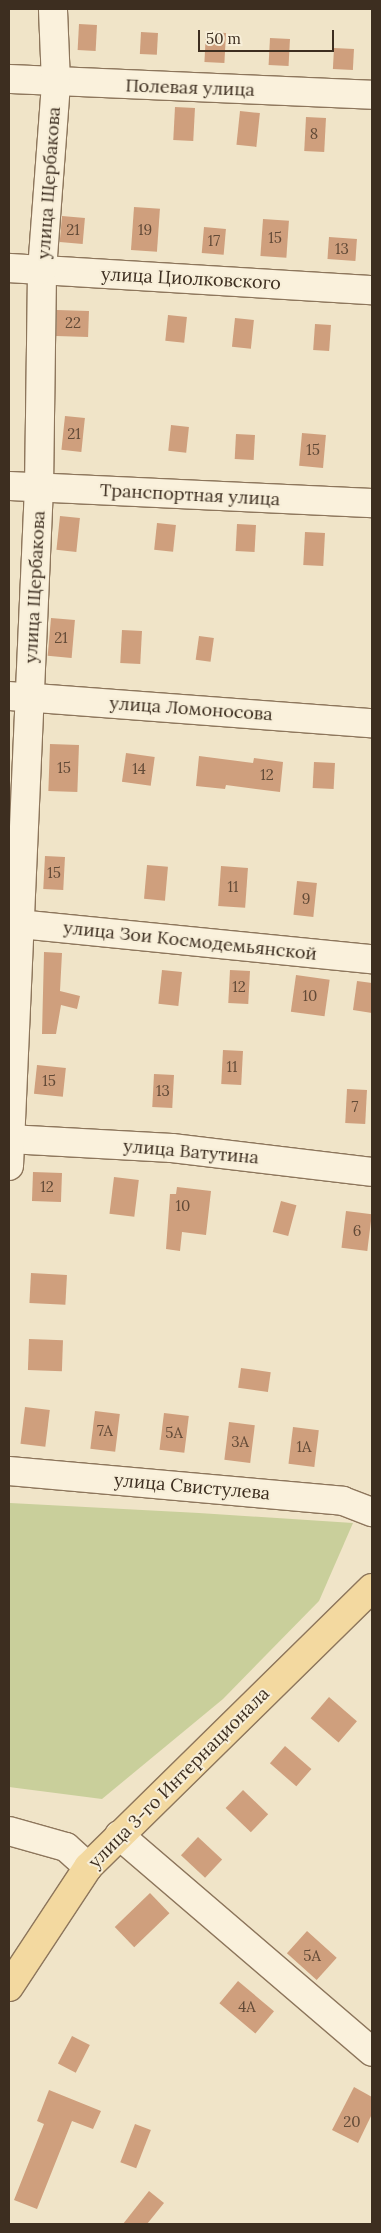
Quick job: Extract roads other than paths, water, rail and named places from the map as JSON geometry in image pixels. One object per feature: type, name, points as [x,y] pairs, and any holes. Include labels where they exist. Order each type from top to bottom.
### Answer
[{"type":"main road","name":"улица 3-го Интернационала","points":[[9,1987],[88,1867],[372,1588]]},
{"type":"street","name":"улица Щербакова","points":[[9,1166],[19,696],[39,488],[42,270],[56,82],[53,9]]},
{"type":"street","name":"Полевая улица","points":[[9,79],[372,95]]},
{"type":"street","name":"улица Циолковского","points":[[9,268],[372,290]]},
{"type":"street","name":"Транспортная улица","points":[[9,486],[372,503]]},
{"type":"street","name":"улица Ломоносова","points":[[19,696],[372,723]]},
{"type":"street","name":"улица Зои Космодемьянской","points":[[14,924],[372,959]]},
{"type":"street","name":"улица Ватутина","points":[[10,1139],[172,1148],[372,1172]]},
{"type":"street","name":"улица Свистулева","points":[[9,1471],[343,1501],[372,1512]]},
{"type":"street","points":[[9,1831],[66,1847],[88,1867]]},
{"type":"street","points":[[120,1835],[372,2052]]}]
